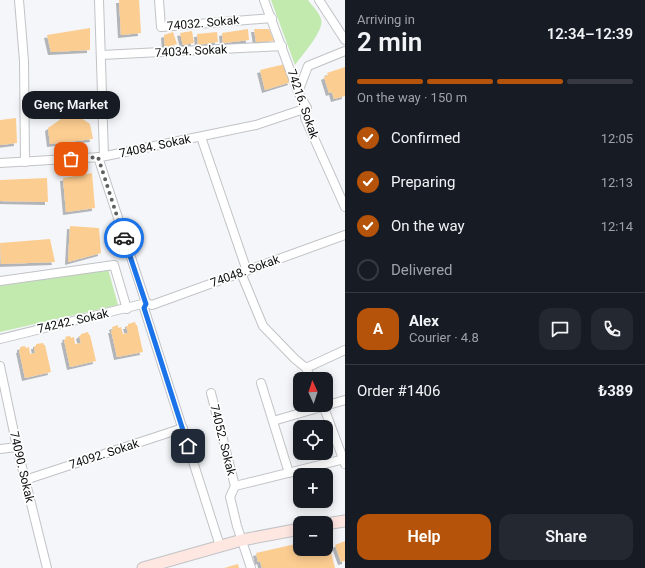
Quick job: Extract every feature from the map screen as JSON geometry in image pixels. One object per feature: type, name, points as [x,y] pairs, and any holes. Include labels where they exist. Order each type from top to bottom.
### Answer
[{"type":"main road","points":[[333,523],[345,521]]},
{"type":"main road","points":[[147,568],[242,540],[293,530]]},
{"type":"street","points":[[19,0],[24,61],[25,162]]},
{"type":"street","points":[[99,0],[101,55],[101,157],[146,304],[144,308],[220,546]]},
{"type":"street","name":"74032. Sokak","points":[[159,0],[161,27],[272,18]]},
{"type":"street","name":"74216. Sokak","points":[[264,0],[272,18],[298,92],[307,108],[305,118],[345,207]]},
{"type":"street","points":[[319,0],[345,40]]},
{"type":"street","name":"74034. Sokak","points":[[101,55],[282,46]]},
{"type":"street","points":[[298,92],[308,66],[345,51]]},
{"type":"street","name":"74084. Sokak","points":[[0,163],[101,157],[256,125],[307,108]]},
{"type":"street","points":[[201,136],[244,272],[263,326],[295,359],[306,368],[308,372]]},
{"type":"street","name":"74048. Sokak","points":[[146,304],[152,305],[345,235]]},
{"type":"street","points":[[0,281],[114,265],[127,309]]},
{"type":"street","name":"74242. Sokak","points":[[0,339],[146,304]]},
{"type":"street","points":[[306,368],[345,350]]},
{"type":"street","name":"74090. Sokak","points":[[0,366],[2,391],[47,568]]},
{"type":"street","points":[[261,383],[289,473]]},
{"type":"street","name":"74052. Sokak","points":[[211,393],[235,486]]},
{"type":"street","points":[[333,403],[345,400]]},
{"type":"street","points":[[273,421],[304,412]]},
{"type":"street","points":[[250,568],[230,497],[235,486],[344,462],[326,412]]},
{"type":"street","name":"74092. Sokak","points":[[25,480],[183,428]]},
{"type":"street","points":[[0,449],[17,447]]},
{"type":"green space","points":[[271,0],[308,0],[320,16],[320,29],[295,65]]},
{"type":"green space","points":[[108,269],[118,305],[0,332],[0,286]]},
{"type":"building","points":[[119,0],[139,0],[141,33],[121,35]]},
{"type":"building","points":[[90,28],[90,50],[51,52],[47,35]]},
{"type":"building","points":[[248,29],[249,40],[223,43],[222,33]]},
{"type":"building","points":[[254,29],[269,29],[274,41],[256,42]]},
{"type":"building","points":[[192,31],[194,43],[183,45],[180,33]]},
{"type":"building","points":[[173,32],[177,44],[165,48],[164,35]]},
{"type":"building","points":[[217,32],[218,42],[198,45],[197,34]]},
{"type":"building","points":[[285,64],[291,82],[265,90],[260,70]]},
{"type":"building","points":[[345,67],[345,96],[334,99],[332,92],[329,93],[324,77],[328,75],[327,73]]},
{"type":"building","points":[[77,115],[90,124],[93,139],[50,144],[48,128],[64,117]]},
{"type":"building","points":[[16,118],[17,143],[0,145],[0,120]]},
{"type":"building","points":[[92,173],[95,208],[66,212],[63,178]]},
{"type":"building","points":[[47,178],[48,202],[0,201],[0,180]]},
{"type":"building","points":[[70,226],[99,228],[101,253],[68,262]]},
{"type":"building","points":[[50,239],[55,262],[1,264],[0,243]]},
{"type":"building","points":[[135,322],[143,352],[117,357],[111,330],[113,330],[112,327],[118,325],[118,328],[121,327],[123,334],[128,333],[126,326]]},
{"type":"building","points":[[88,332],[96,361],[70,367],[64,340],[66,339],[65,337],[74,337],[75,344],[81,343],[79,336]]},
{"type":"building","points":[[43,343],[45,345],[51,372],[25,378],[19,350],[20,347],[29,347],[30,354],[35,353],[34,346],[36,346],[36,344]]},
{"type":"building","points":[[345,541],[345,561],[341,562],[335,545]]},
{"type":"building","points":[[293,545],[293,556],[332,556],[335,568],[262,568],[260,561],[258,562],[256,553]]},
{"type":"building","points":[[238,564],[239,568],[224,568]]},
{"type":"way so far","points":[[71,159],[98,157],[124,238]]},
{"type":"place","name":"Genç Market","points":[[71,159]]},
{"type":"route","points":[[124,238],[146,304],[144,308],[188,446]]}]
